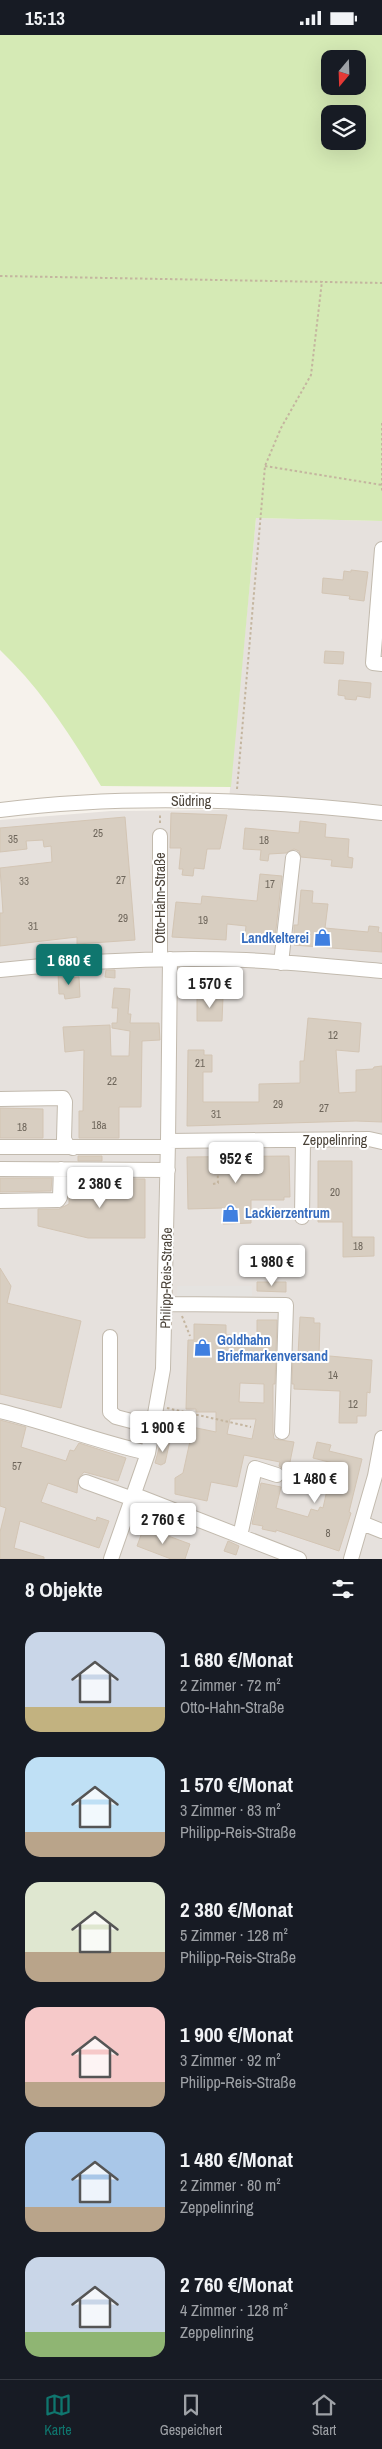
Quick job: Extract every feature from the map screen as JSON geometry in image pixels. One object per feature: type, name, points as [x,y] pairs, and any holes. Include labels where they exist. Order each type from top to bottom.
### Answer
[{"type":"street","points":[[382,549],[373,663],[382,664]]},
{"type":"street","name":"Südring","points":[[0,810],[75,803],[236,801],[318,806],[382,813]]},
{"type":"street","name":"Otto-Hahn-Straße","points":[[160,836],[165,959]]},
{"type":"street","points":[[281,963],[293,857]]},
{"type":"street","name":"Otto-Hahn-Straße","points":[[0,970],[47,965],[165,959],[281,963],[382,971]]},
{"type":"street","name":"Philipp-Reis-Straße","points":[[112,1559],[148,1453],[158,1406],[163,1369],[168,1170],[165,959]]},
{"type":"street","points":[[0,1099],[63,1098],[65,1101],[64,1139],[67,1145],[73,1148]]},
{"type":"street","name":"Zeppelinring","points":[[0,1147],[73,1148],[217,1141],[369,1139],[382,1142]]},
{"type":"street","points":[[302,1140],[302,1217]]},
{"type":"street","points":[[0,1169],[168,1170]]},
{"type":"street","points":[[0,1201],[58,1200],[60,1197],[61,1169]]},
{"type":"street","points":[[165,1303],[286,1305],[282,1432]]},
{"type":"street","points":[[110,1337],[110,1412],[116,1417],[154,1427]]},
{"type":"street","points":[[0,1411],[28,1418],[116,1447],[148,1453]]},
{"type":"street","points":[[351,1559],[375,1476],[382,1438]]},
{"type":"street","points":[[240,1536],[255,1468],[277,1475]]},
{"type":"street","points":[[86,1482],[134,1497],[299,1559]]},
{"type":"street","points":[[362,1523],[382,1531]]},
{"type":"path","points":[[0,276],[382,283]]},
{"type":"path","points":[[236,801],[265,466],[281,428],[311,375],[322,281]]},
{"type":"path","points":[[382,423],[382,493]]},
{"type":"path","points":[[265,466],[382,485]]},
{"type":"path","points":[[160,836],[161,801]]},
{"type":"path","points":[[213,1184],[218,1183],[217,1141]]},
{"type":"path","points":[[182,1304],[182,1318],[190,1336]]},
{"type":"path","points":[[158,1406],[251,1427]]},
{"type":"shaded area","points":[[256,518],[382,521],[382,1559],[0,1559],[0,820],[111,811],[228,810]]},
{"type":"shaded area","points":[[177,1286],[252,1286],[252,1296],[177,1296]]},
{"type":"green space","points":[[0,35],[382,35],[382,521],[256,518],[231,787],[101,786],[43,697],[0,650]]},
{"type":"building","points":[[351,570],[368,572],[364,601],[349,599],[350,596],[322,593],[323,578],[343,580],[344,571],[351,572]]},
{"type":"building","points":[[325,651],[344,652],[343,664],[324,663]]},
{"type":"building","points":[[339,680],[371,683],[370,698],[357,696],[356,700],[345,699],[345,696],[338,695]]},
{"type":"building","points":[[171,813],[227,815],[220,849],[207,849],[204,869],[194,868],[193,876],[182,875],[183,869],[179,869],[181,848],[170,848]]},
{"type":"building","points":[[125,817],[135,940],[77,944],[77,937],[0,946],[0,913],[3,913],[0,868],[52,862],[51,846],[44,847],[43,840],[26,841],[27,849],[0,852],[0,828]]},
{"type":"building","points":[[300,821],[326,824],[325,837],[349,839],[348,857],[353,858],[352,868],[331,866],[332,860],[301,857],[299,851],[294,849],[286,853],[269,854],[268,861],[260,860],[261,850],[243,849],[245,828],[299,833]]},
{"type":"building","points":[[260,874],[282,876],[275,938],[245,935],[246,926],[227,924],[226,940],[172,937],[176,902],[201,904],[202,896],[257,901]]},
{"type":"building","points":[[301,890],[313,891],[312,903],[328,904],[325,928],[368,932],[369,926],[379,927],[378,932],[382,933],[382,952],[294,945],[294,925],[298,925]]},
{"type":"building","points":[[106,970],[115,970],[115,978],[105,977]]},
{"type":"building","points":[[71,972],[71,978],[79,977],[80,997],[65,999],[64,994],[59,994],[58,973]]},
{"type":"building","points":[[114,988],[130,989],[128,1014],[131,1014],[130,1023],[159,1023],[160,1040],[142,1041],[141,1107],[119,1107],[119,1138],[79,1138],[79,1111],[83,1111],[84,1050],[65,1052],[63,1027],[110,1025],[111,1056],[129,1056],[130,1031],[112,1028],[112,1023],[117,1023],[118,1008],[112,1008]]},
{"type":"building","points":[[197,996],[223,997],[222,1021],[197,1021]]},
{"type":"building","points":[[308,1018],[361,1023],[359,1052],[336,1050],[339,1093],[356,1092],[356,1070],[373,1069],[374,1067],[382,1066],[382,1122],[356,1121],[187,1126],[188,1050],[204,1050],[204,1055],[212,1055],[212,1072],[203,1072],[203,1102],[259,1102],[259,1084],[300,1083],[300,1061],[304,1061]]},
{"type":"building","points":[[0,1108],[43,1109],[43,1138],[0,1138]]},
{"type":"building","points":[[78,1156],[102,1156],[102,1161],[78,1161]]},
{"type":"building","points":[[289,1156],[290,1197],[284,1197],[284,1200],[251,1200],[251,1223],[223,1224],[223,1208],[188,1209],[187,1157]]},
{"type":"building","points":[[318,1161],[352,1161],[352,1237],[374,1237],[374,1256],[343,1257],[343,1222],[318,1222]]},
{"type":"building","points":[[0,1178],[52,1178],[51,1191],[0,1192]]},
{"type":"building","points":[[69,1178],[145,1179],[145,1238],[88,1238],[38,1226],[38,1209],[59,1209],[69,1204]]},
{"type":"building","points":[[0,1268],[11,1286],[7,1303],[81,1321],[61,1408],[0,1394]]},
{"type":"building","points":[[257,1282],[286,1282],[286,1292],[257,1291]]},
{"type":"building","points":[[300,1317],[314,1318],[314,1323],[320,1323],[319,1355],[372,1360],[370,1393],[367,1392],[366,1416],[357,1416],[357,1423],[339,1423],[340,1391],[294,1389],[294,1384],[292,1384],[293,1354],[298,1355]]},
{"type":"building","points":[[257,1320],[277,1320],[275,1384],[273,1384],[273,1432],[274,1439],[294,1442],[288,1472],[279,1466],[280,1462],[244,1455],[237,1487],[211,1482],[207,1501],[175,1494],[175,1478],[183,1473],[190,1441],[169,1437],[172,1423],[179,1424],[190,1436],[192,1427],[216,1432],[216,1412],[196,1412],[196,1409],[186,1409],[188,1340],[194,1340],[194,1324],[226,1325],[226,1335],[257,1336]],"holes":[[[240,1383],[264,1384],[264,1403],[239,1402]],[[230,1419],[256,1419],[252,1439],[227,1434]]]},
{"type":"building","points":[[0,1420],[26,1427],[21,1447],[66,1461],[70,1450],[74,1451],[79,1443],[126,1458],[118,1481],[84,1472],[78,1479],[77,1493],[48,1483],[41,1502],[96,1521],[97,1517],[109,1521],[99,1548],[20,1521],[14,1548],[44,1557],[44,1559],[0,1559],[0,1532],[6,1508],[0,1506]]},
{"type":"building","points":[[170,1440],[165,1463],[161,1465],[155,1463],[161,1441]]},
{"type":"building","points":[[317,1442],[331,1445],[329,1451],[362,1459],[349,1512],[351,1513],[339,1551],[276,1530],[276,1532],[262,1529],[263,1526],[252,1524],[261,1483],[281,1487],[276,1508],[308,1517],[311,1509],[318,1511],[320,1507],[323,1508],[333,1463],[313,1458]]},
{"type":"building","points":[[144,1527],[190,1544],[185,1559],[171,1559],[137,1546]]},
{"type":"building","points":[[228,1541],[239,1546],[236,1555],[224,1551]]},
{"type":"place","name":"Landkelterei","points":[[323,938]]},
{"type":"place","name":"Lackierzentrum","points":[[231,1213]]},
{"type":"place","name":"Goldhahn Briefmarkenversand","points":[[203,1348]]}]
